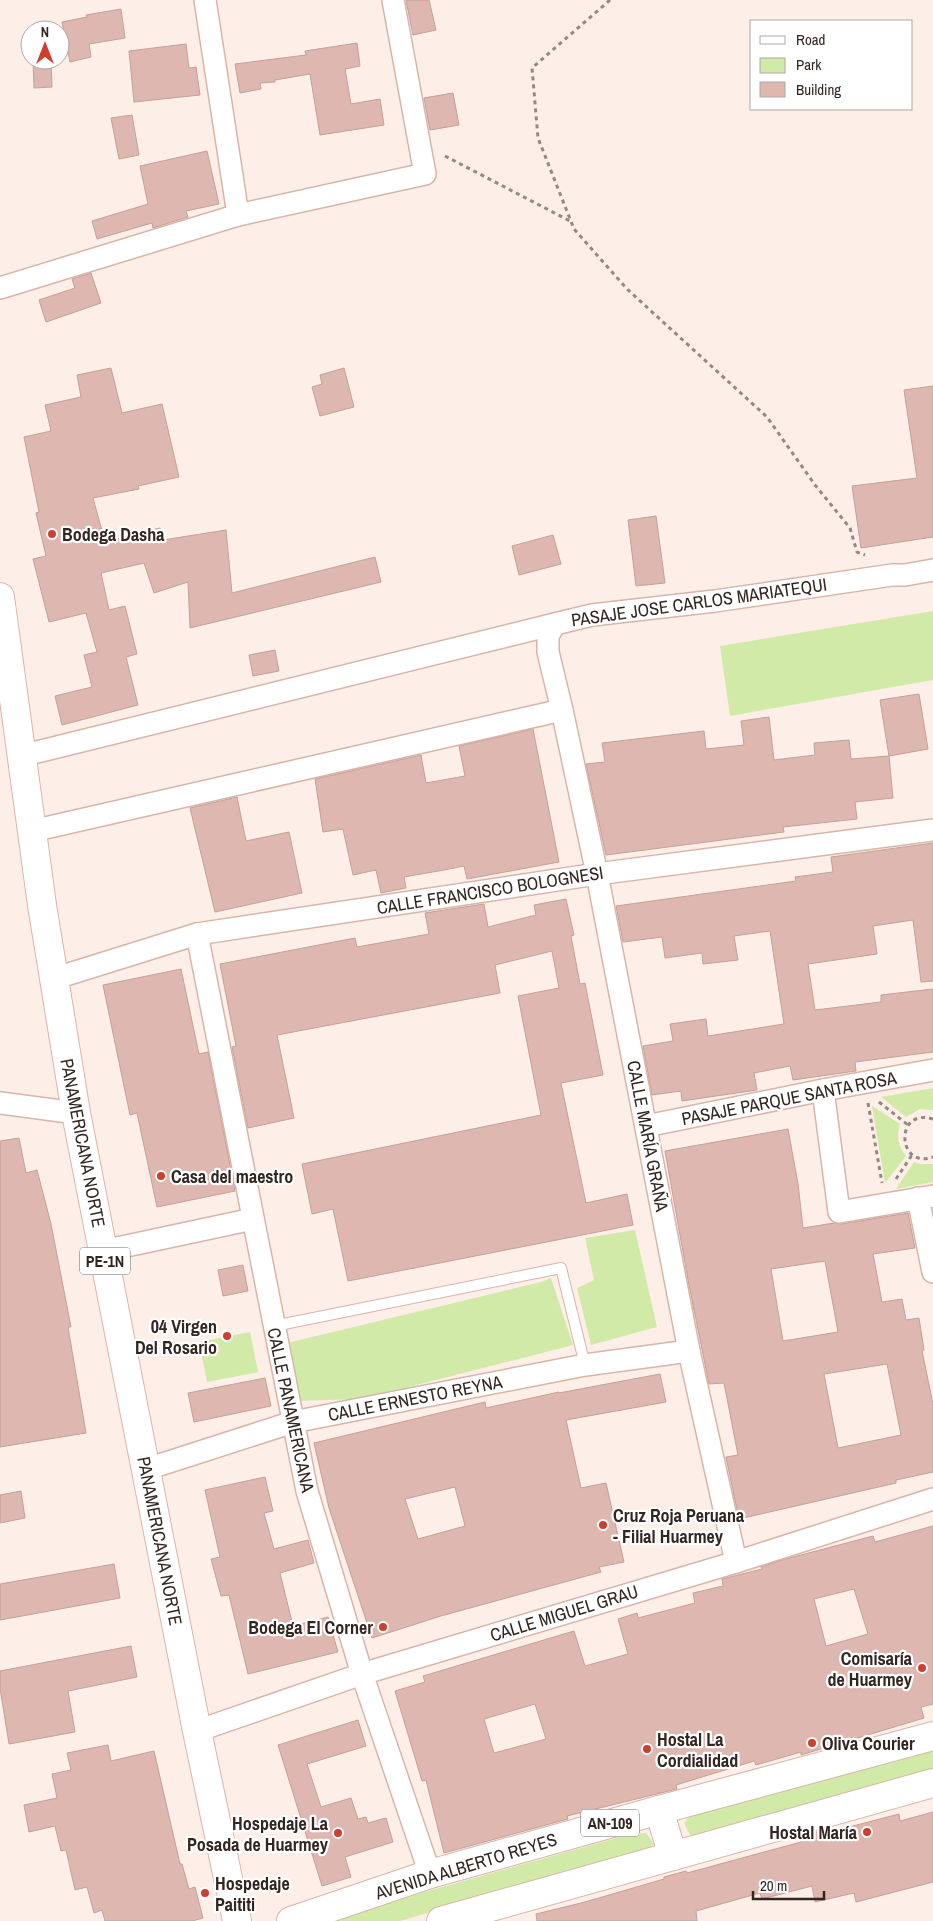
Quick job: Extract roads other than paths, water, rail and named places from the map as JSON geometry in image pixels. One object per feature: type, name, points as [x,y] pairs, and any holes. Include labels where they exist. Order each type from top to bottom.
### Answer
[{"type":"main road","name":"PANAMERICANA NORTE","points":[[0,597],[53,979],[76,1113],[197,1731],[237,1921]]},
{"type":"main road","name":"AVENIDA ALBERTO REYES","points":[[291,1921],[430,1874],[933,1736]]},
{"type":"main road","points":[[442,1921],[933,1783]]},
{"type":"main road","points":[[659,1810],[673,1856]]},
{"type":"street","points":[[205,0],[238,215]]},
{"type":"street","points":[[0,288],[238,215],[425,174],[393,0]]},
{"type":"street","name":"PASAJE JOSE CARLOS MARIATEQUI","points":[[562,710],[548,652],[548,636],[555,624],[592,615],[716,601],[933,570]]},
{"type":"street","points":[[21,756],[555,624]]},
{"type":"street","points":[[32,831],[562,710]]},
{"type":"street","name":"CALLE MARÍA GRAÑA","points":[[562,710],[597,874],[689,1351],[736,1562]]},
{"type":"street","name":"CALLE FRANCISCO BOLOGNESI","points":[[53,979],[197,934],[597,874],[933,830]]},
{"type":"street","name":"CALLE PANAMERICANA","points":[[197,934],[307,1491],[362,1674],[430,1874]]},
{"type":"street","name":"PASAJE PARQUE SANTA ROSA","points":[[646,1126],[933,1070]]},
{"type":"street","points":[[823,1090],[839,1212],[926,1197],[933,1272]]},
{"type":"street","points":[[0,1103],[76,1113]]},
{"type":"street","points":[[103,1251],[253,1220]]},
{"type":"street","name":"CALLE ERNESTO REYNA","points":[[147,1469],[292,1422],[585,1364],[689,1351]]},
{"type":"street","name":"CALLE MIGUEL GRAU","points":[[197,1731],[362,1674],[736,1562],[933,1499]]},
{"type":"lane","points":[[274,1326],[561,1268],[585,1364]]},
{"type":"place","name":"Bodega Dasha","points":[[52,534]]},
{"type":"place","name":"Casa del maestro","points":[[161,1176]]},
{"type":"place","name":"04 Virgen Del Rosario","points":[[227,1336]]},
{"type":"place","name":"Cruz Roja Peruana - Filial Huarmey","points":[[603,1525]]},
{"type":"place","name":"Bodega El Corner","points":[[383,1627]]},
{"type":"place","name":"Comisaría de Huarmey","points":[[922,1668]]},
{"type":"place","name":"Oliva Courier","points":[[812,1743]]},
{"type":"place","name":"Hostal La Cordialidad","points":[[647,1749]]},
{"type":"place","name":"Hostal María","points":[[867,1832]]},
{"type":"place","name":"Hospedaje La Posada de Huarmey","points":[[338,1833]]},
{"type":"place","name":"Hospedaje Paititi","points":[[205,1893]]}]
